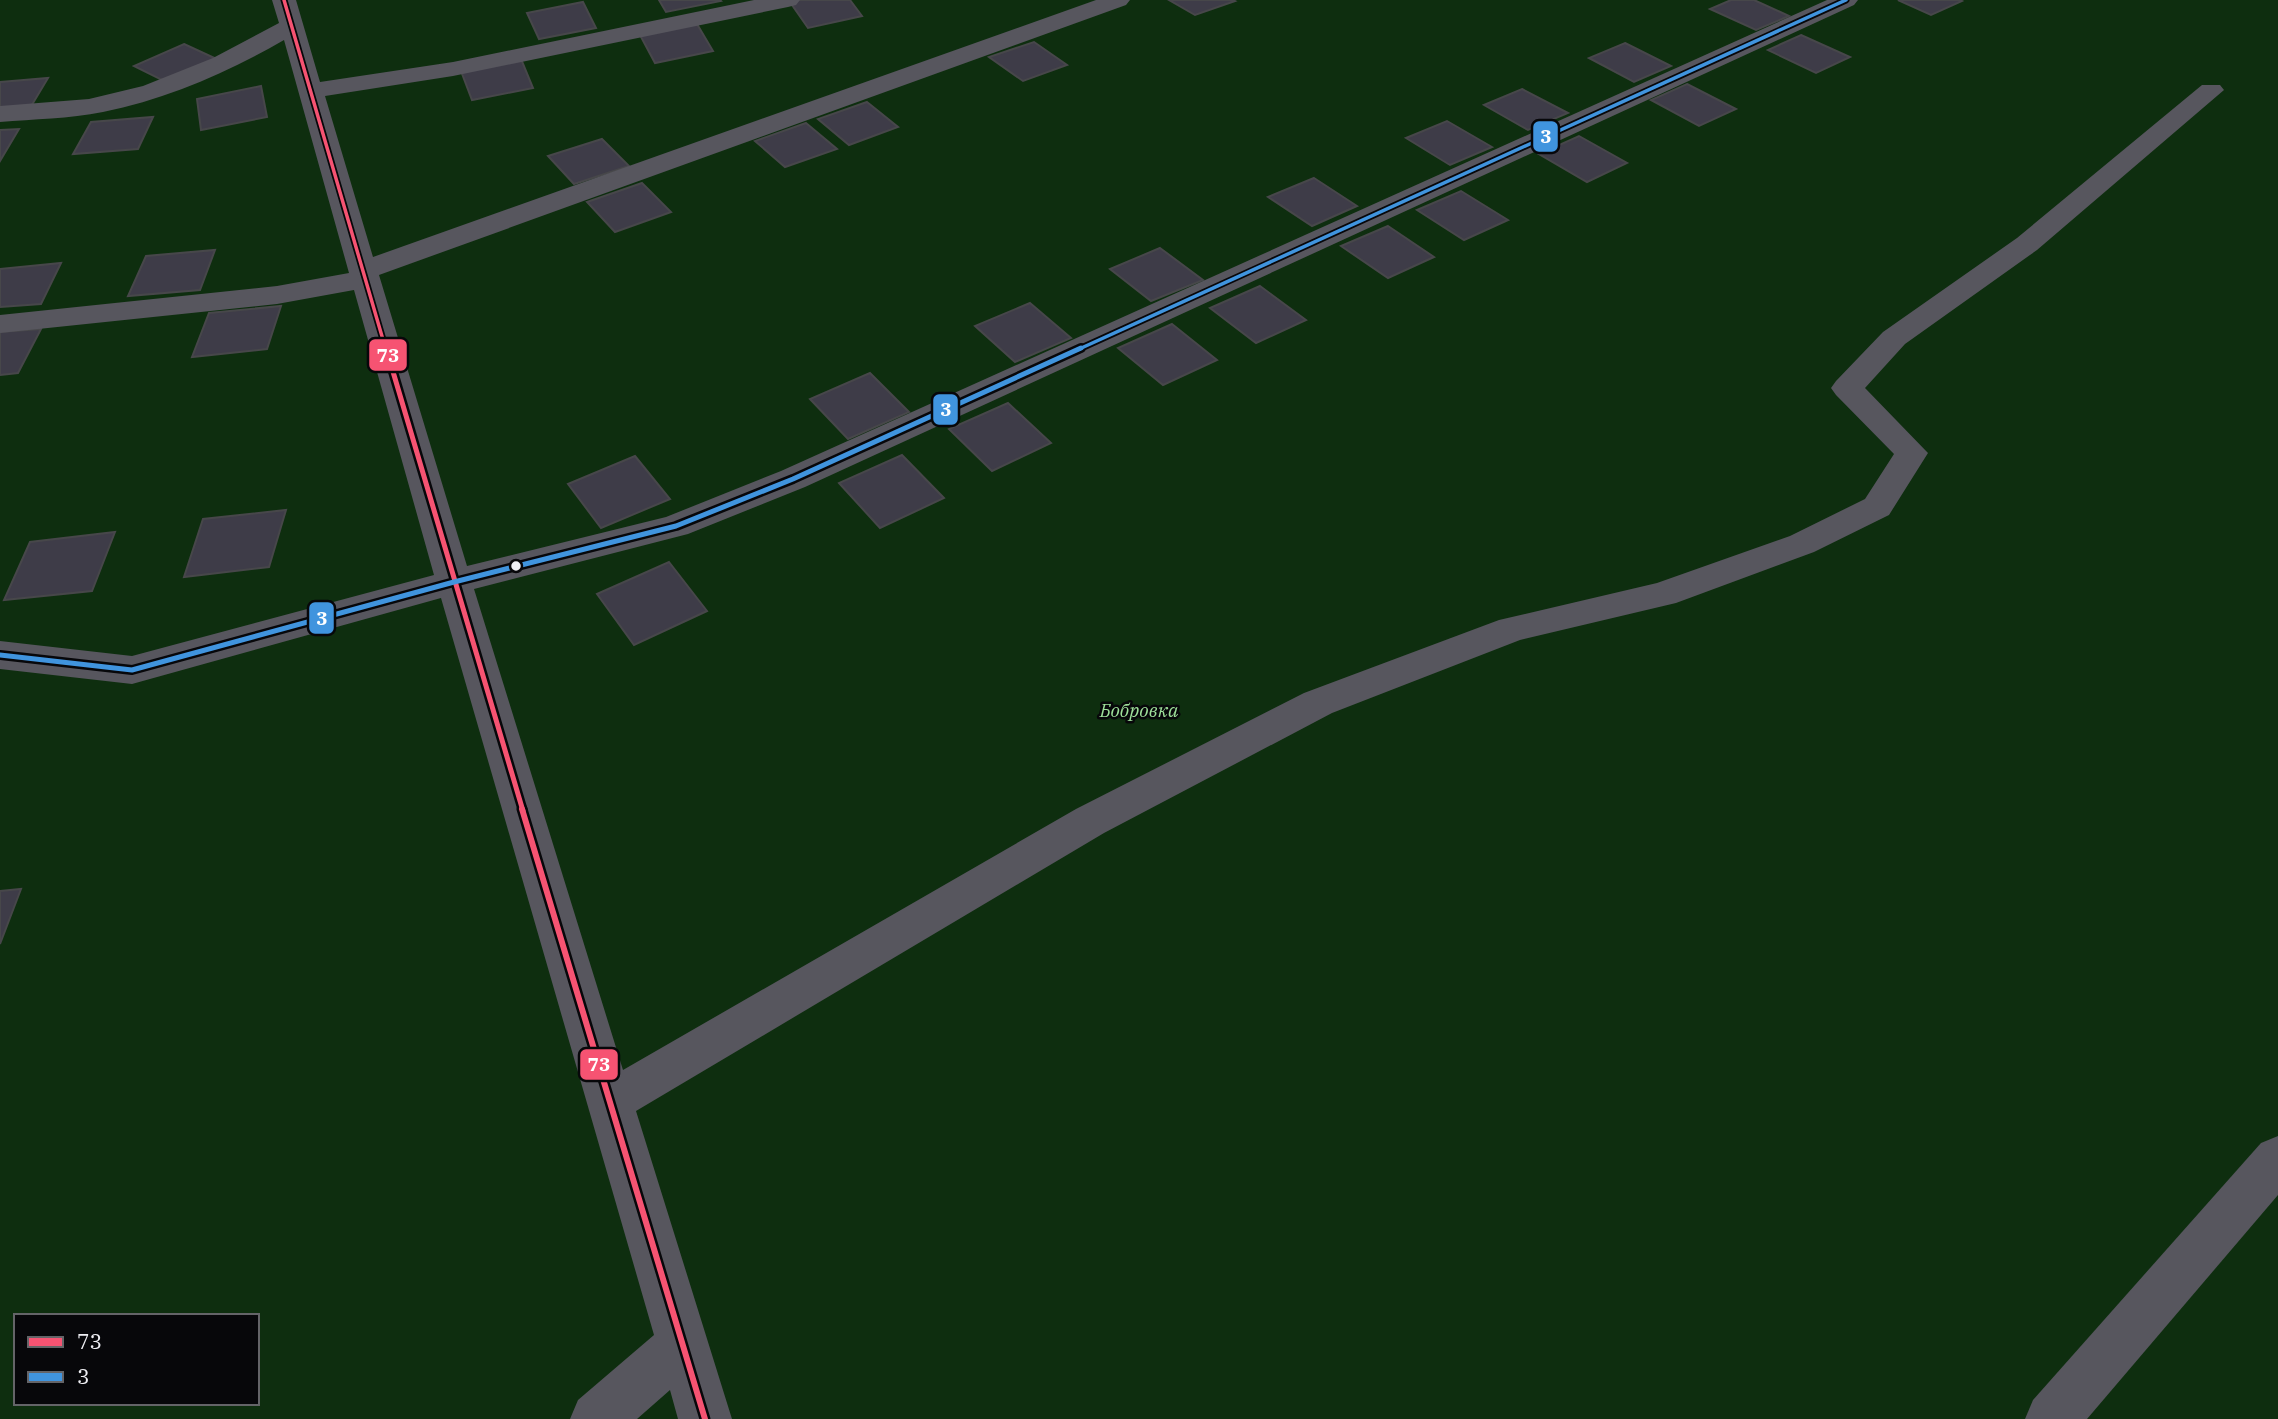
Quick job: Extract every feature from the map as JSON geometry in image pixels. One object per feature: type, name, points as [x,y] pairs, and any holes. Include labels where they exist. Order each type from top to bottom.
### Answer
[{"type":"street","points":[[308,91],[453,69],[788,0]]},
{"type":"street","points":[[0,324],[277,295],[364,275],[1118,0]]},
{"type":"street","points":[[0,654],[132,670],[454,582],[677,526],[793,479],[1846,0]]},
{"type":"street","points":[[0,114],[101,105],[169,86],[225,65],[287,14],[705,1419]]},
{"type":"street","points":[[610,1102],[1090,821],[1318,703],[1512,629],[1663,594],[1802,544],[1877,507],[1912,453],[1847,388],[1894,338],[2026,244],[2211,90]]},
{"type":"street","points":[[2052,1419],[2278,1159]]},
{"type":"street","points":[[597,1419],[684,1344]]},
{"type":"green space","name":"Бобровка","points":[[0,0],[2278,0],[2278,1419],[0,1419]]},
{"type":"building","points":[[659,0],[720,0],[721,1],[666,12]]},
{"type":"building","points":[[850,0],[862,16],[808,28],[790,2]]},
{"type":"building","points":[[1169,0],[1233,0],[1235,1],[1195,15]]},
{"type":"building","points":[[1731,0],[1754,0],[1789,16],[1756,30],[1710,9]]},
{"type":"building","points":[[1898,0],[1960,0],[1962,1],[1931,15]]},
{"type":"building","points":[[583,2],[596,28],[539,39],[527,13]]},
{"type":"building","points":[[697,24],[713,51],[655,63],[640,35]]},
{"type":"building","points":[[1801,35],[1850,57],[1816,73],[1768,50]]},
{"type":"building","points":[[1034,42],[1067,65],[1023,81],[989,57]]},
{"type":"building","points":[[1625,43],[1671,66],[1634,82],[1589,58]]},
{"type":"building","points":[[184,44],[221,61],[170,84],[134,66]]},
{"type":"building","points":[[521,59],[533,88],[472,100],[461,71]]},
{"type":"building","points":[[48,78],[30,108],[0,111],[0,82]]},
{"type":"building","points":[[1687,84],[1736,109],[1699,126],[1651,100]]},
{"type":"building","points":[[261,86],[267,117],[201,130],[197,99]]},
{"type":"building","points":[[1522,89],[1568,113],[1528,130],[1484,105]]},
{"type":"building","points":[[867,102],[898,127],[849,145],[818,119]]},
{"type":"building","points":[[153,117],[138,149],[73,154],[91,122]]},
{"type":"building","points":[[1447,121],[1492,147],[1450,165],[1406,138]]},
{"type":"building","points":[[806,123],[837,149],[785,167],[755,141]]},
{"type":"building","points":[[19,129],[0,161],[0,130]]},
{"type":"building","points":[[1579,136],[1627,163],[1587,182],[1539,154]]},
{"type":"building","points":[[602,139],[629,166],[574,184],[548,156]]},
{"type":"building","points":[[1314,178],[1357,206],[1312,226],[1268,197]]},
{"type":"building","points":[[642,183],[671,212],[615,232],[587,202]]},
{"type":"building","points":[[1461,191],[1508,220],[1464,240],[1417,210]]},
{"type":"building","points":[[1388,226],[1434,257],[1388,278],[1341,246]]},
{"type":"building","points":[[1160,248],[1203,280],[1151,301],[1110,269]]},
{"type":"building","points":[[215,250],[200,290],[128,296],[146,256]]},
{"type":"building","points":[[61,263],[41,304],[0,307],[0,269]]},
{"type":"building","points":[[1260,286],[1306,320],[1256,343],[1210,308]]},
{"type":"building","points":[[1030,303],[1071,338],[1015,362],[975,326]]},
{"type":"building","points":[[281,306],[267,349],[192,357],[209,313]]},
{"type":"building","points":[[1172,324],[1217,360],[1163,385],[1118,348]]},
{"type":"building","points":[[41,329],[18,373],[0,375],[0,332]]},
{"type":"building","points":[[870,373],[909,412],[848,439],[810,399]]},
{"type":"building","points":[[1008,403],[1051,443],[992,471],[949,429]]},
{"type":"building","points":[[902,455],[944,498],[880,528],[839,483]]},
{"type":"building","points":[[635,456],[670,499],[601,528],[568,484]]},
{"type":"building","points":[[286,510],[269,567],[184,577],[203,519]]},
{"type":"building","points":[[115,532],[92,591],[4,600],[30,542]]},
{"type":"building","points":[[669,562],[707,611],[634,645],[597,594]]},
{"type":"building","points":[[21,889],[0,944],[0,891]]},
{"type":"transit line","name":"73","points":[[284,0],[454,582],[705,1419]]},
{"type":"transit line","name":"3","points":[[0,655],[132,670],[454,582],[676,526],[793,479],[1846,0]]}]
